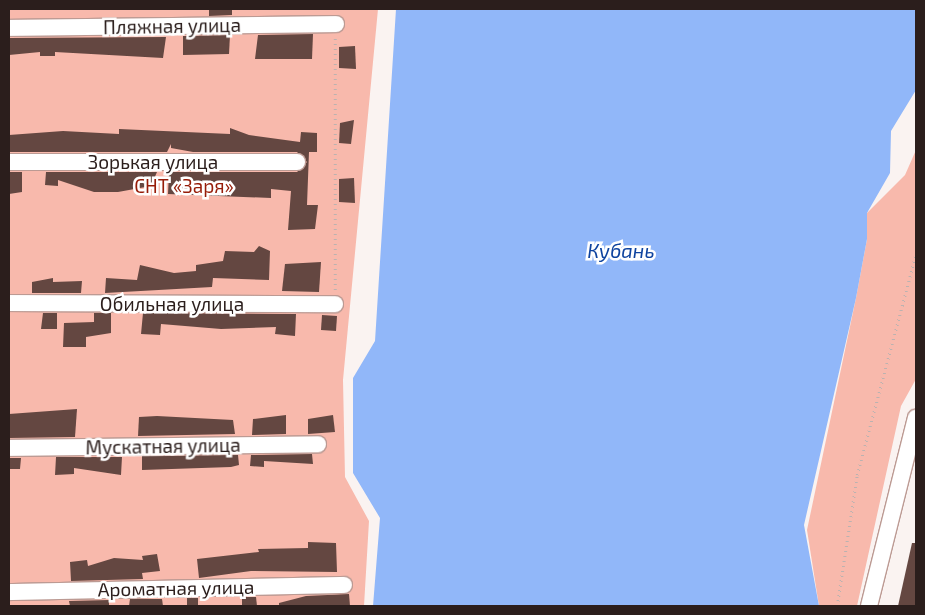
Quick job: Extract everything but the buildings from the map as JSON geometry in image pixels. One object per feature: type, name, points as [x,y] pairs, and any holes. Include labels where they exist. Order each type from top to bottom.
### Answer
[{"type":"street","name":"Пляжная улица","points":[[9,28],[336,24]]},
{"type":"street","name":"Зорькая улица","points":[[9,162],[298,162]]},
{"type":"street","name":"Обильная улица","points":[[9,303],[335,304]]},
{"type":"street","points":[[869,606],[916,418]]},
{"type":"street","name":"Мускатная улица","points":[[9,448],[318,444]]},
{"type":"street","name":"Ароматная улица","points":[[9,592],[344,584]]},
{"type":"path","points":[[335,304],[336,24]]},
{"type":"path","points":[[837,606],[857,475],[916,253]]},
{"type":"green space","name":"СНТ «Заря»","points":[[9,9],[378,9],[343,380],[345,477],[369,521],[364,606],[9,606]]},
{"type":"green space","points":[[916,150],[916,379],[901,406],[857,606],[819,606],[807,530],[856,298],[867,239],[867,213],[905,175]]},
{"type":"water","name":"Кубань","points":[[396,9],[916,9],[916,90],[891,131],[890,173],[867,213],[867,239],[856,298],[804,525],[819,606],[373,606],[380,518],[353,473],[353,378],[375,341]]}]
